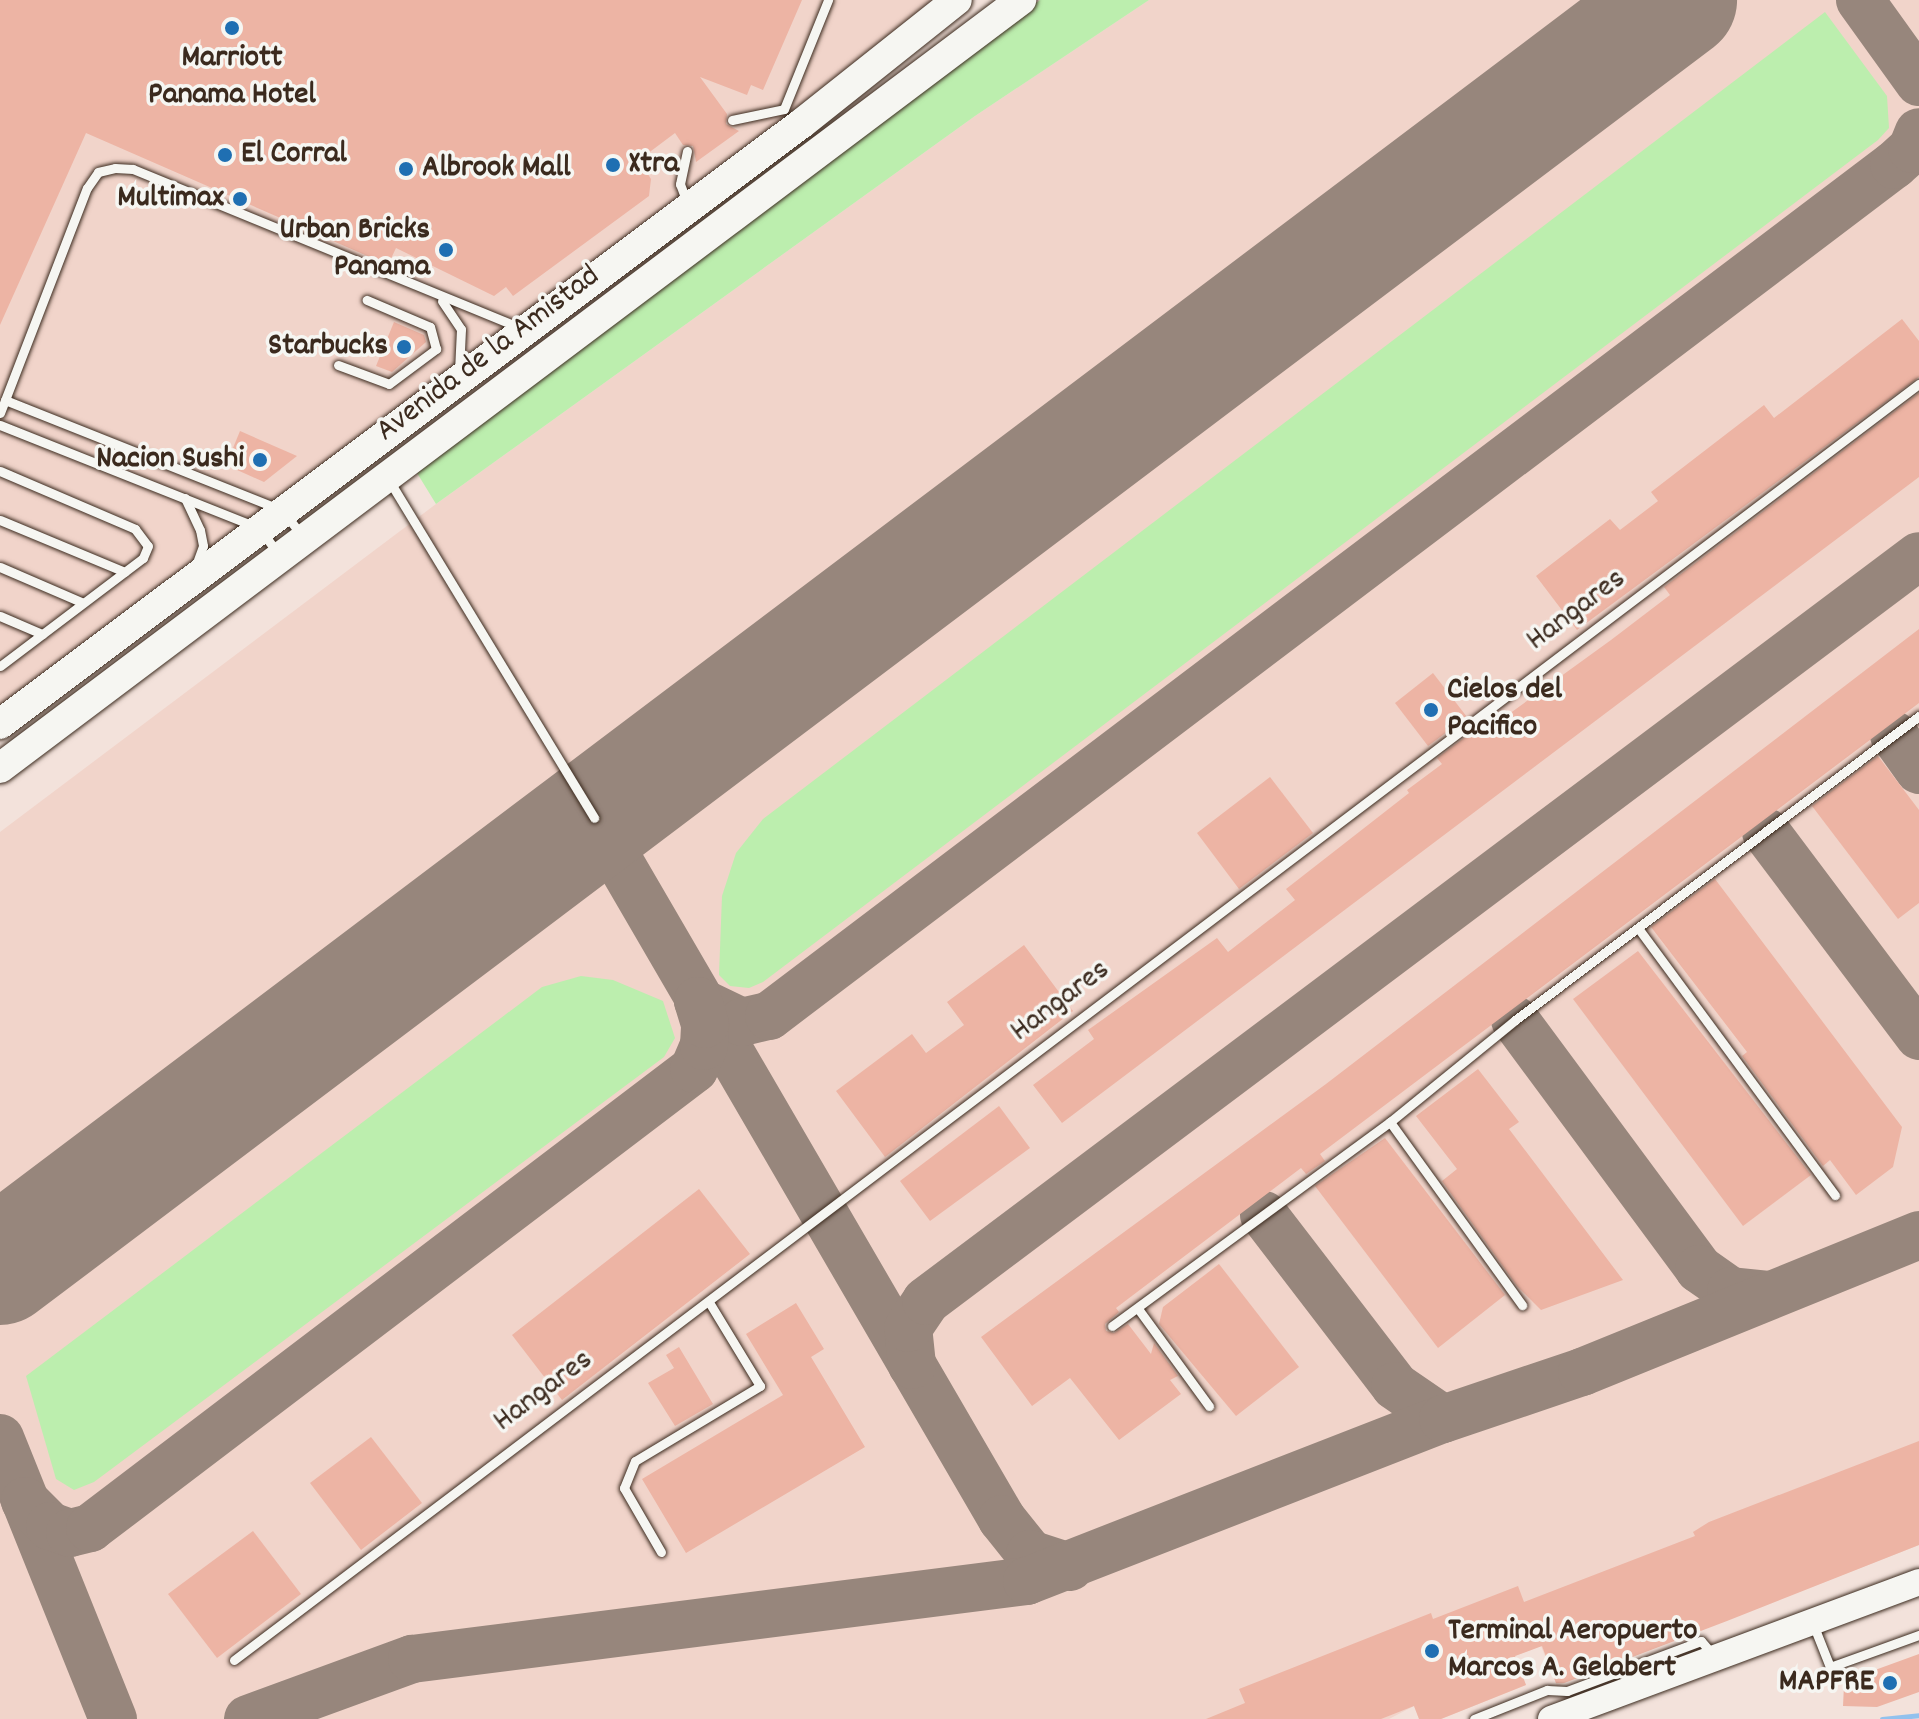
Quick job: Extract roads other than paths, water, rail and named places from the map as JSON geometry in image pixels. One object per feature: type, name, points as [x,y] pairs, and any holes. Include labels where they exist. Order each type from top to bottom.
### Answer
[{"type":"main road","name":"Avenida de la Amistad","points":[[0,724],[689,208],[792,116],[957,0]]},
{"type":"main road","name":"Avenida de la Amistad","points":[[0,768],[1021,0]]},
{"type":"main road","points":[[1562,1708],[1715,1658],[1919,1582]]},
{"type":"lane","points":[[732,120],[792,116],[828,0]]},
{"type":"lane","points":[[687,151],[680,184],[689,208]]},
{"type":"lane","points":[[0,413],[87,188],[98,172],[115,168],[133,169],[440,298],[526,329]]},
{"type":"lane","points":[[440,298],[457,320],[464,347],[453,383]]},
{"type":"lane","points":[[338,365],[389,384],[436,349],[430,327],[367,300]]},
{"type":"lane","name":"Hangares","points":[[234,1660],[1919,384]]},
{"type":"lane","points":[[5,400],[270,519],[293,548]]},
{"type":"lane","points":[[0,425],[185,498],[270,519],[293,548]]},
{"type":"lane","points":[[0,471],[135,529],[148,546],[143,558],[0,666]]},
{"type":"lane","points":[[387,477],[594,818]]},
{"type":"lane","points":[[185,498],[196,514],[203,546],[191,579]]},
{"type":"lane","points":[[0,520],[125,572]]},
{"type":"lane","points":[[0,567],[83,603]]},
{"type":"lane","points":[[0,616],[42,634]]},
{"type":"lane","points":[[1112,1326],[1139,1310],[1390,1122],[1638,928],[1919,716]]},
{"type":"lane","points":[[1638,928],[1835,1195]]},
{"type":"lane","points":[[1390,1122],[1522,1305]]},
{"type":"lane","points":[[661,1552],[624,1488],[635,1461],[760,1386],[709,1302]]},
{"type":"lane","points":[[1139,1310],[1209,1406]]},
{"type":"lane","points":[[1812,1622],[1830,1667],[1919,1635]]},
{"type":"lane","points":[[1474,1719],[1547,1690],[1562,1708]]},
{"type":"waterway","points":[[1882,1719],[1919,1715]]},
{"type":"place","name":"Marriott Panama Hotel","points":[[232,28]]},
{"type":"place","name":"El Corral","points":[[225,155]]},
{"type":"place","name":"Xtra","points":[[613,165]]},
{"type":"place","name":"Albrook Mall","points":[[406,169]]},
{"type":"place","name":"Multimax","points":[[240,199]]},
{"type":"place","name":"Urban Bricks Panama","points":[[446,250]]},
{"type":"place","name":"Starbucks","points":[[404,347]]},
{"type":"place","name":"Nacion Sushi","points":[[260,460]]},
{"type":"place","name":"Cielos del Pacifico","points":[[1431,710]]},
{"type":"place","name":"Terminal Aeropuerto Marcos A. Gelabert","points":[[1432,1651]]},
{"type":"place","name":"MAPFRE","points":[[1890,1683]]}]
